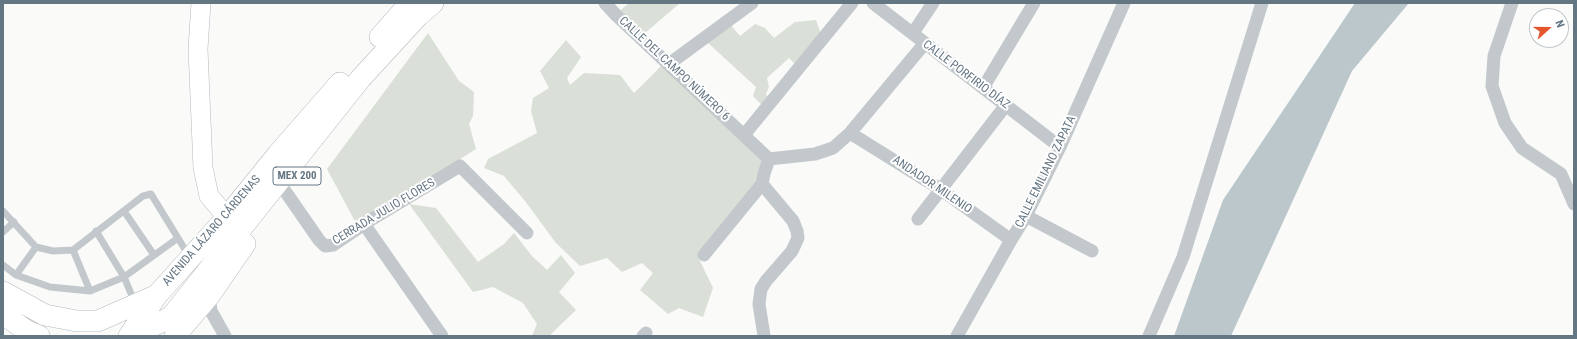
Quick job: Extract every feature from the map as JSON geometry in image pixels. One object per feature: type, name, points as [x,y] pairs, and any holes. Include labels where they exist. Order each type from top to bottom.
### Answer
[{"type":"main road","name":"AVENIDA LÁZARO CÁRDENAS","points":[[129,336],[157,295],[227,217],[278,154],[420,7]]},
{"type":"main road","name":"MEX 200","points":[[132,336],[171,317],[420,7]]},
{"type":"main road","name":"MEX 200","points":[[175,336],[209,296],[268,213],[396,52],[420,7]]},
{"type":"main road","name":"MEX 200","points":[[3,292],[44,315],[77,321],[95,328],[157,295]]},
{"type":"main road","points":[[3,314],[27,331],[39,336]]},
{"type":"street","points":[[201,3],[198,49],[202,168],[209,196],[227,217]]},
{"type":"street","name":"CALLE DEL CAMPO NÚMERO 6","points":[[605,3],[770,159]]},
{"type":"street","points":[[669,64],[752,3]]},
{"type":"street","points":[[744,135],[852,3]]},
{"type":"street","name":"CALLE PORFIRIO DÍAZ","points":[[873,3],[1060,147]]},
{"type":"street","points":[[913,34],[934,3]]},
{"type":"street","points":[[983,88],[1034,3]]},
{"type":"street","name":"CALLE EMILIANO ZAPATA","points":[[957,336],[1026,216],[1060,147],[1124,3]]},
{"type":"street","points":[[1149,336],[1183,257],[1262,3]]},
{"type":"street","points":[[1512,3],[1494,56],[1492,86],[1505,123],[1522,148],[1561,174],[1574,204]]},
{"type":"street","points":[[704,255],[762,184],[770,159],[814,154],[833,148],[850,133],[925,44]]},
{"type":"street","points":[[918,219],[1006,105]]},
{"type":"street","name":"ANDADOR MILENIO","points":[[850,133],[940,189],[1011,240]]},
{"type":"street","name":"CERRADA JULIO FLORES","points":[[285,191],[319,240],[325,246],[333,245],[364,224],[460,166],[527,232]]},
{"type":"street","points":[[762,184],[790,217],[796,226],[798,235],[794,248],[761,289],[759,304],[764,336]]},
{"type":"street","points":[[1026,216],[1092,251]]},
{"type":"street","points":[[364,224],[442,336]]},
{"type":"street","points":[[209,296],[211,311],[225,336]]},
{"type":"lane","points":[[3,211],[36,247],[53,251],[73,250],[143,196],[151,194],[190,258]]},
{"type":"lane","points":[[124,211],[154,255]]},
{"type":"lane","points":[[3,232],[14,222]]},
{"type":"lane","points":[[96,231],[124,277],[136,305]]},
{"type":"lane","points":[[3,266],[16,275],[50,287],[90,291],[124,277],[178,238]]},
{"type":"lane","points":[[16,275],[36,247]]},
{"type":"lane","points":[[73,250],[90,291]]},
{"type":"shaded area","points":[[629,3],[680,3],[645,33],[620,11]]},
{"type":"shaded area","points":[[1355,3],[1409,3],[1352,71],[1231,336],[1174,336],[1223,200]]},
{"type":"shaded area","points":[[816,20],[821,34],[796,65],[789,58],[767,78],[769,87],[766,94],[768,98],[762,105],[753,96],[756,87],[707,42],[730,24],[740,36],[755,24],[765,28],[774,38],[795,22]]},
{"type":"shaded area","points":[[428,33],[459,81],[474,92],[473,116],[469,124],[476,149],[357,225],[327,169]]},
{"type":"shaded area","points":[[566,40],[581,57],[567,78],[570,85],[584,73],[620,75],[634,93],[663,64],[764,160],[758,182],[698,257],[713,288],[703,317],[679,308],[668,314],[640,290],[653,273],[642,263],[622,272],[607,258],[580,266],[556,243],[525,201],[504,176],[484,168],[488,159],[537,133],[531,111],[533,98],[549,88],[540,71]]},
{"type":"shaded area","points":[[409,204],[436,208],[478,262],[504,244],[514,233],[532,256],[547,270],[561,255],[575,273],[559,292],[576,310],[550,335],[551,336],[532,336],[537,324],[523,303],[493,287],[473,292]]}]
